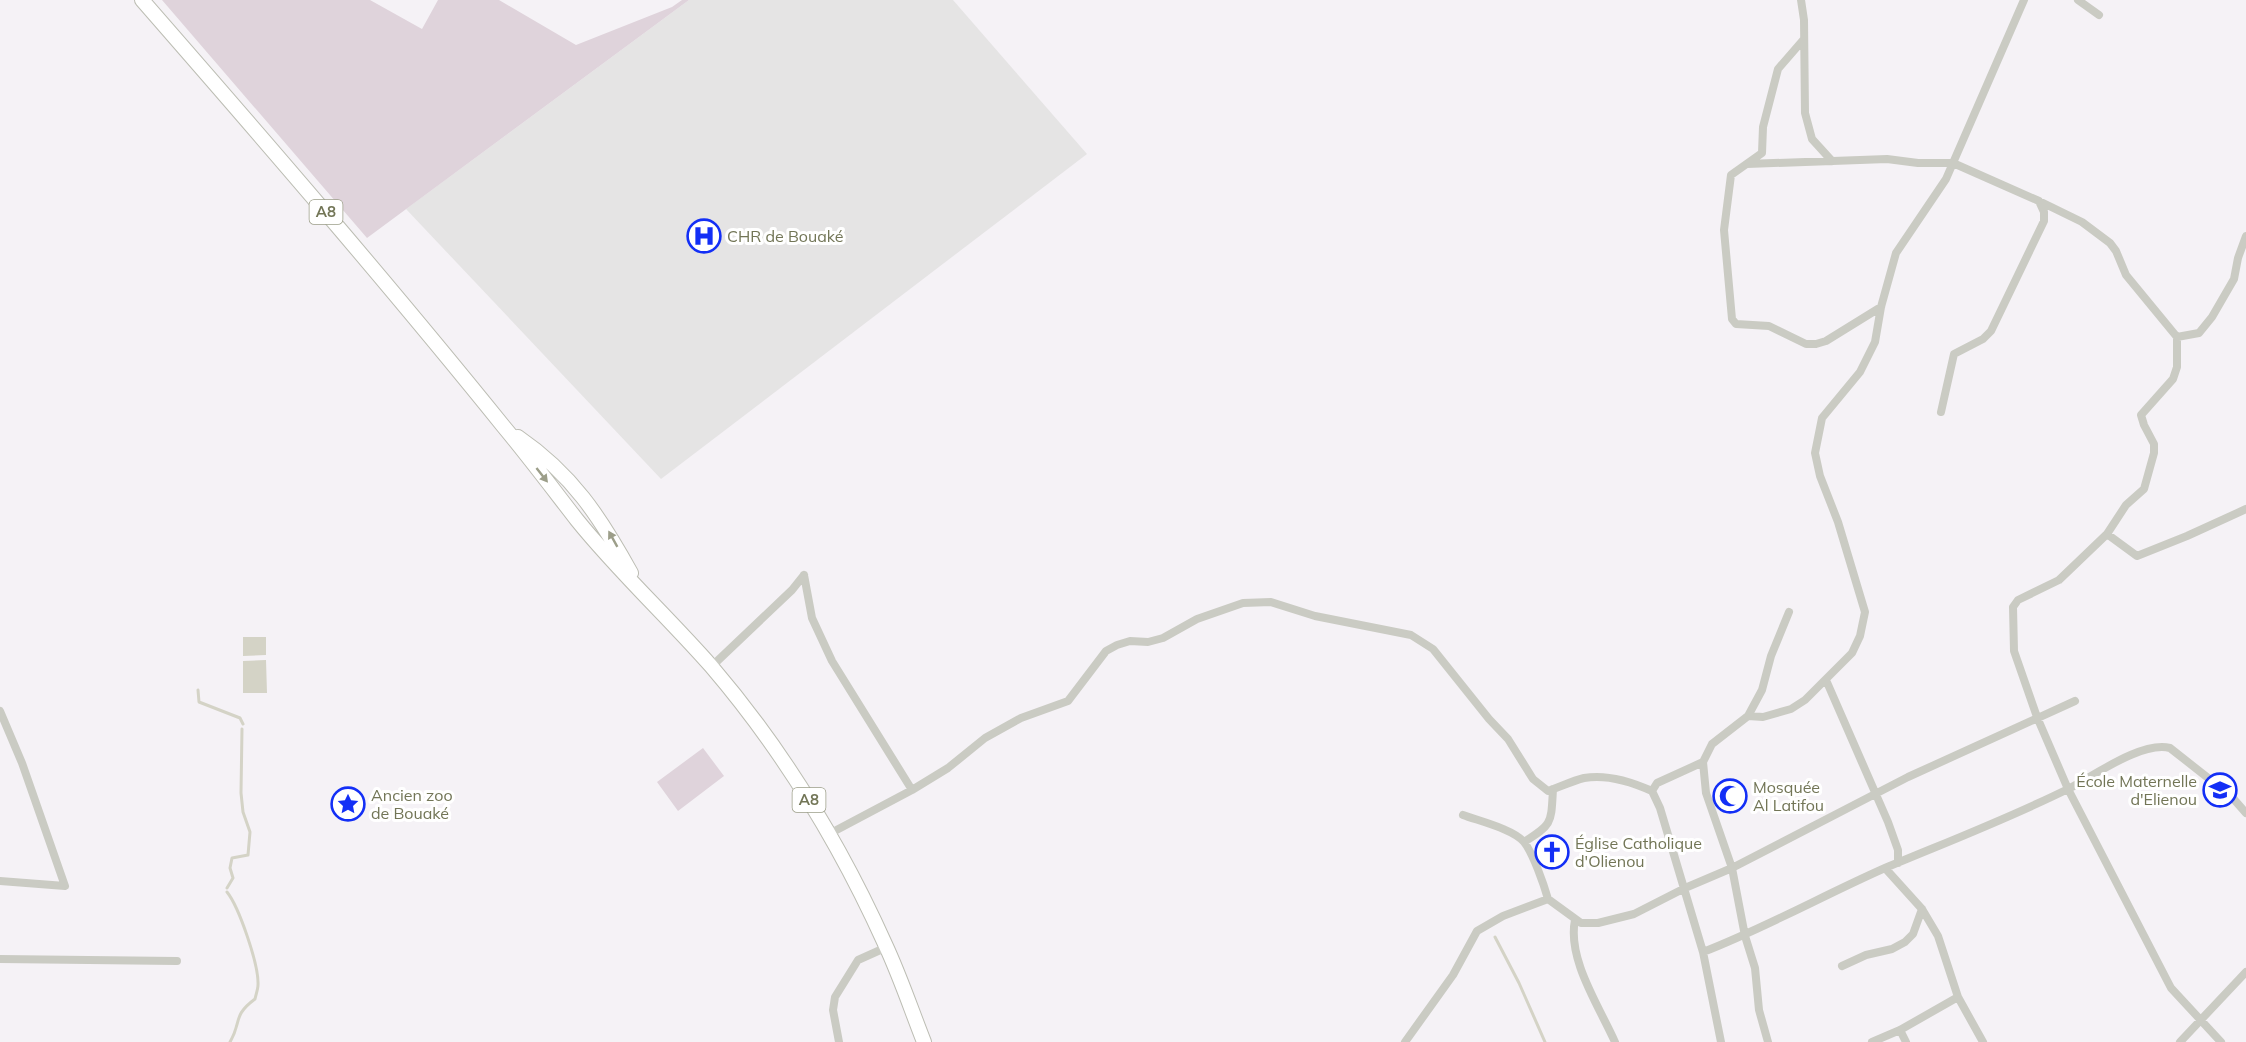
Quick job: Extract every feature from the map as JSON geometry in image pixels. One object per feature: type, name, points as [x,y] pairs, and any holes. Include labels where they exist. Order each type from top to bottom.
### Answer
[{"type":"main road","name":"A8","points":[[142,0],[299,180],[506,429],[579,523],[711,667],[791,771],[829,834],[887,947],[924,1042]]},
{"type":"main road","name":"A8","points":[[506,429],[554,465],[585,497],[608,530],[641,591]]},
{"type":"street","points":[[1801,0],[1805,112],[1812,139],[1832,161]]},
{"type":"street","points":[[1748,716],[1762,717],[1791,709],[1805,700],[1852,653],[1860,636],[1865,612],[1838,522],[1820,476],[1815,453],[1822,418],[1860,372],[1875,342],[1881,307],[1896,253],[1946,179],[2024,0]]},
{"type":"street","points":[[2078,0],[2099,15]]},
{"type":"street","points":[[1804,39],[1778,69],[1763,127],[1762,153],[1731,175],[1724,230],[1731,313],[1736,324],[1769,326],[1806,344],[1816,344],[1881,307]]},
{"type":"street","points":[[1747,164],[1887,159],[1953,163],[2082,222],[2110,243],[2126,275],[2177,337],[2177,367],[2173,380],[2141,415],[2154,444],[2154,453],[2144,489],[2126,504],[2107,534],[2060,580],[2019,600],[2013,607],[2014,651],[2037,717],[2068,789],[2171,988],[2221,1042]]},
{"type":"street","points":[[1941,412],[1954,354],[1972,346],[1991,331],[2018,279],[2044,221],[2044,212],[2039,201]]},
{"type":"street","points":[[2177,337],[2199,333],[2212,317],[2234,279],[2246,236]]},
{"type":"street","points":[[2107,534],[2137,556],[2246,509]]},
{"type":"street","points":[[711,667],[792,590],[804,575],[812,618],[832,661],[912,790]]},
{"type":"street","points":[[829,834],[912,790],[948,768],[986,738],[1021,718],[1068,701],[1106,651],[1117,645],[1130,641],[1148,642],[1163,638],[1197,619],[1243,603],[1271,602],[1315,616],[1411,635],[1433,649],[1508,739],[1533,779],[1548,791],[1584,778],[1634,783],[1652,791],[1660,808],[1703,952],[1721,1042]]},
{"type":"street","points":[[1768,1042],[1759,1010],[1755,968],[1744,936],[1732,868],[1706,794],[1703,762],[1712,744],[1748,716],[1762,690],[1771,656],[1789,612]]},
{"type":"street","points":[[1826,680],[1898,850],[1898,863]]},
{"type":"street","points":[[1463,815],[1506,831],[1524,842],[1542,880],[1548,899],[1581,924],[1598,923],[1634,914],[1685,888],[1732,868],[1875,794],[2037,717],[2076,701]]},
{"type":"street","points":[[0,711],[22,763],[65,886],[0,881]]},
{"type":"street","points":[[1703,952],[1744,936],[1885,868],[2068,789],[2137,753],[2162,746],[2170,748],[2230,796],[2246,813]]},
{"type":"street","points":[[1652,791],[1657,783],[1703,762]]},
{"type":"street","points":[[1524,842],[1545,829],[1551,816],[1553,789]]},
{"type":"street","points":[[1885,868],[1922,909],[1938,936],[1958,997],[1983,1042]]},
{"type":"street","points":[[1405,1042],[1453,975],[1477,931],[1503,916],[1548,899]]},
{"type":"street","points":[[1842,966],[1866,955],[1892,949],[1905,942],[1913,934],[1922,909]]},
{"type":"street","points":[[1575,920],[1572,934],[1577,959],[1615,1042]]},
{"type":"street","points":[[838,1042],[832,1010],[835,996],[858,960],[887,947]]},
{"type":"street","points":[[0,959],[177,961]]},
{"type":"street","points":[[2180,1042],[2246,972]]},
{"type":"street","points":[[1872,1042],[1900,1030],[1958,997]]},
{"type":"street","points":[[1900,1030],[1906,1042]]},
{"type":"shaded area","points":[[162,0],[370,0],[422,29],[438,0],[499,0],[576,45],[672,7],[682,0],[689,0],[367,238]]},
{"type":"shaded area","name":"CHR de Bouaké","points":[[689,0],[953,0],[1087,154],[661,479],[406,209]]},
{"type":"shaded area","points":[[243,637],[266,637],[266,655],[243,656]]},
{"type":"shaded area","points":[[266,660],[267,693],[243,693],[243,661]]},
{"type":"shaded area","points":[[703,748],[724,776],[678,811],[657,782]]},
{"type":"waterway","points":[[198,690],[199,702],[240,718],[243,724]]},
{"type":"waterway","points":[[227,888],[233,878],[230,868],[232,858],[248,855],[250,832],[243,812],[241,793],[242,729]]},
{"type":"waterway","points":[[227,892],[237,910],[247,937],[258,985],[255,999],[240,1015],[230,1042]]},
{"type":"waterway","points":[[1495,937],[1519,983],[1545,1042]]},
{"type":"place","name":"CHR de Bouaké","points":[[704,236]]},
{"type":"place","name":"École Maternelle d'Elienou","points":[[2220,790]]},
{"type":"place","name":"Mosquée Al Latifou","points":[[1730,796]]},
{"type":"place","name":"Ancien zoo de Bouaké","points":[[348,804]]},
{"type":"place","name":"Église Catholique d'Olienou","points":[[1552,852]]}]
